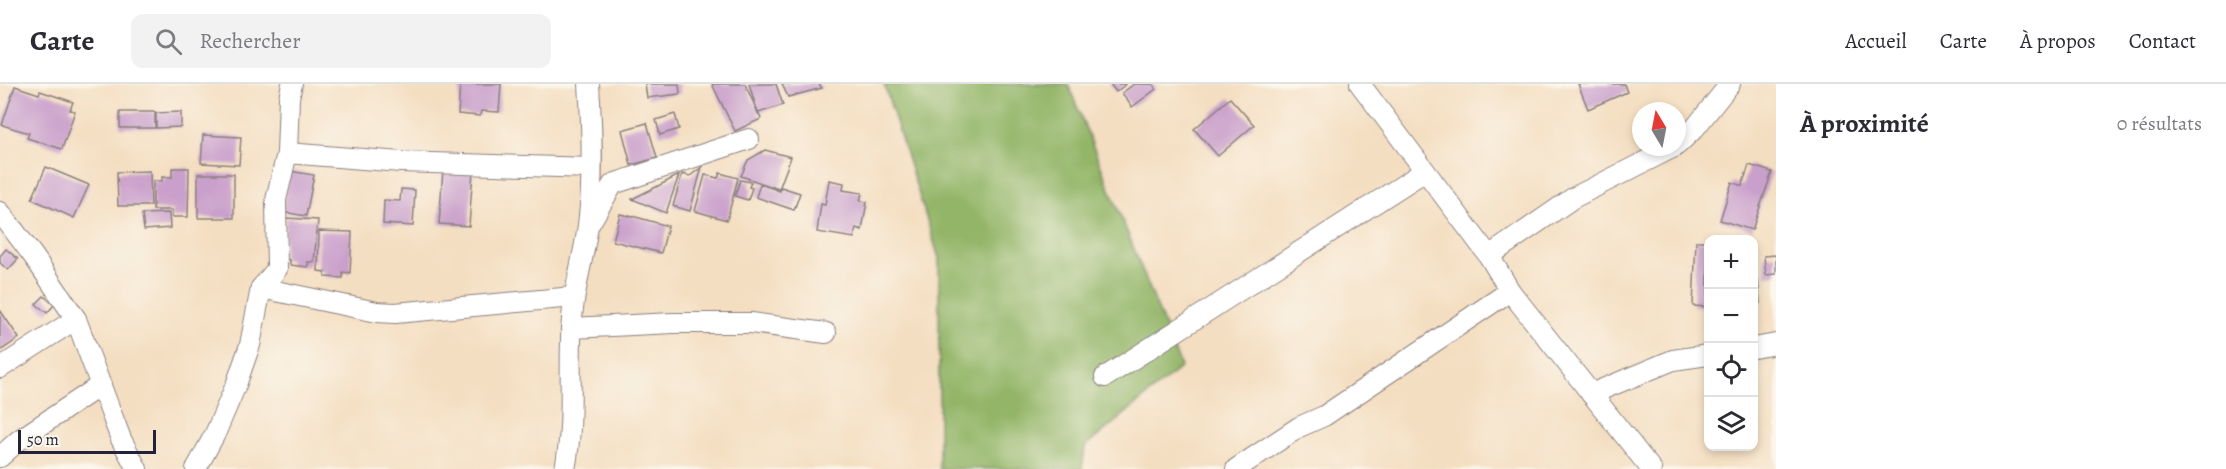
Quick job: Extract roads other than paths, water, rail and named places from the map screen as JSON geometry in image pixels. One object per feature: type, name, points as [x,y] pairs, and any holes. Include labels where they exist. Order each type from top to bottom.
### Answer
[{"type":"street","points":[[196,469],[215,434],[236,385],[250,345],[261,288],[277,269],[276,200],[287,153],[289,98],[292,84]]},
{"type":"street","points":[[565,469],[570,435],[571,328],[574,297],[588,225],[591,168],[590,84]]},
{"type":"street","points":[[1360,84],[1489,256],[1510,291],[1651,469]]},
{"type":"street","points":[[1686,136],[1730,84]]},
{"type":"street","points":[[588,225],[613,184],[748,139]]},
{"type":"street","points":[[287,153],[401,162],[591,168]]},
{"type":"street","points":[[1489,256],[1573,198],[1655,156]]},
{"type":"street","points":[[1105,377],[1425,171]]},
{"type":"street","points":[[0,212],[76,319],[121,439],[137,469]]},
{"type":"street","points":[[261,288],[377,312],[415,311],[574,297]]},
{"type":"street","points":[[1236,469],[1299,428],[1324,416],[1510,291]]},
{"type":"street","points":[[0,368],[76,319]]},
{"type":"street","points":[[571,328],[673,323],[751,324],[826,333]]},
{"type":"street","points":[[1758,347],[1776,344]]},
{"type":"street","points":[[1591,394],[1673,360],[1704,356]]},
{"type":"street","points":[[0,457],[19,440],[100,385]]}]
